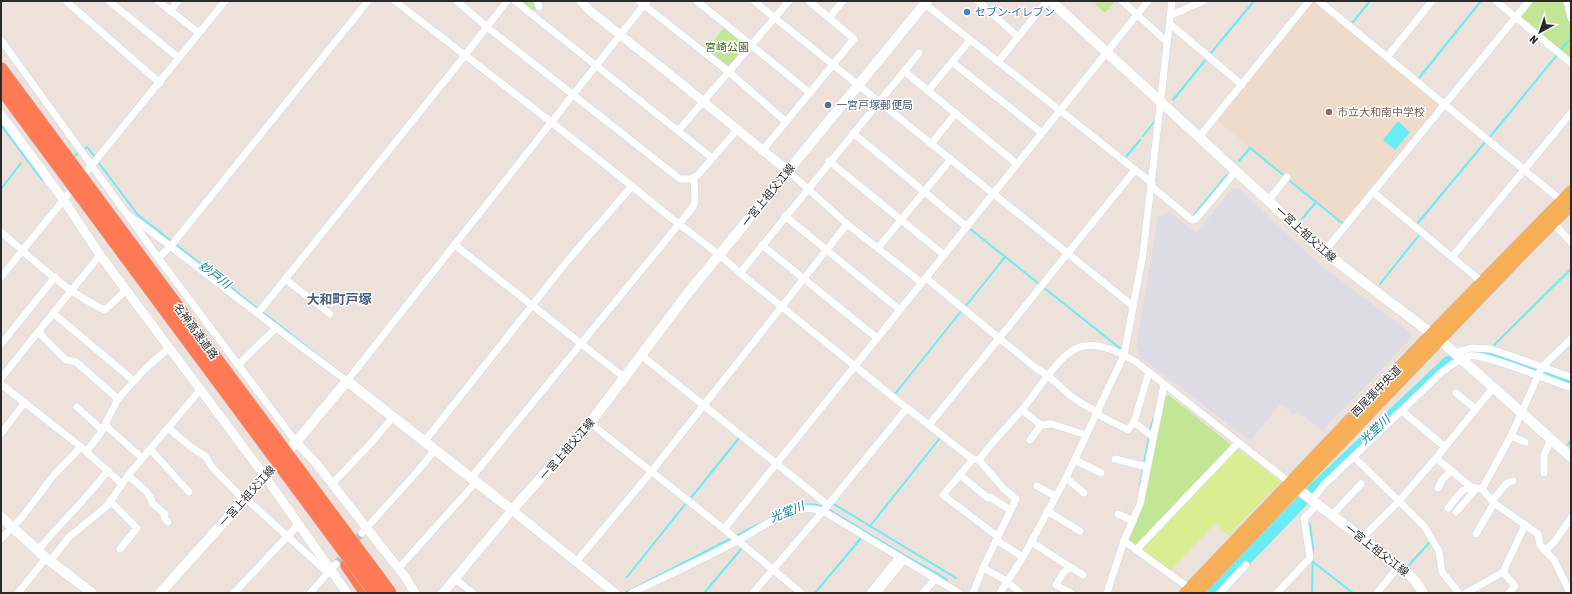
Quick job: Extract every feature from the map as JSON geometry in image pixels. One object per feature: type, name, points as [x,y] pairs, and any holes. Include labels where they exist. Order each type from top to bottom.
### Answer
[{"type":"highway","name":"名神高速道路","points":[[1,69],[59,158]]},
{"type":"highway","name":"名神高速道路","points":[[1,88],[59,158],[390,593]]},
{"type":"highway","name":"名神高速道路","points":[[124,244],[375,593]]},
{"type":"highway","points":[[124,244],[182,306],[396,593]]},
{"type":"highway","points":[[124,244],[366,593]]},
{"type":"main road","name":"一宮上祖父江線","points":[[1051,1],[1324,252],[1435,337],[1571,457]]},
{"type":"main road","name":"一宮上祖父江線","points":[[512,510],[590,423],[720,254],[925,2]]},
{"type":"main road","name":"西尾張中央道","points":[[1435,337],[1552,224],[1566,203],[1571,191]]},
{"type":"main road","name":"西尾張中央道","points":[[1190,592],[1305,494],[1482,282],[1566,203]]},
{"type":"main road","name":"一宮上祖父江線","points":[[160,593],[264,475],[296,442],[347,381]]},
{"type":"main road","points":[[347,381],[512,510]]},
{"type":"main road","name":"一宮上祖父江線","points":[[1305,494],[1409,574],[1423,593]]},
{"type":"main road","points":[[1,518],[48,559],[92,593]]},
{"type":"street","points":[[109,1],[179,58]]},
{"type":"street","points":[[158,1],[199,33]]},
{"type":"street","points":[[170,11],[178,1]]},
{"type":"street","points":[[1,277],[160,83],[225,1]]},
{"type":"street","points":[[158,258],[172,244],[368,1]]},
{"type":"street","points":[[395,1],[679,224],[720,254],[740,273],[783,306],[907,408],[976,459],[1004,489],[1016,499],[996,538],[973,593]]},
{"type":"street","points":[[457,1],[487,27],[680,179],[685,180],[694,177],[737,130]]},
{"type":"street","points":[[260,311],[465,56],[507,1]]},
{"type":"street","points":[[515,1],[712,158]]},
{"type":"street","points":[[581,1],[589,10],[788,171],[847,224],[999,337],[1038,369],[1048,374],[1060,385],[1063,390],[1078,401],[1128,430],[1134,422],[1149,372]]},
{"type":"street","points":[[697,1],[810,93]]},
{"type":"street","points":[[754,1],[1133,306]]},
{"type":"street","points":[[678,131],[789,1]]},
{"type":"street","points":[[762,151],[854,39],[809,1]]},
{"type":"street","points":[[829,18],[843,1]]},
{"type":"street","points":[[978,1],[1018,37]]},
{"type":"street","points":[[998,62],[1047,1]]},
{"type":"street","points":[[1122,1],[1167,42]]},
{"type":"street","points":[[724,529],[1148,1]]},
{"type":"street","points":[[1000,593],[1023,557],[1066,478],[1098,413],[1124,355],[1143,254],[1172,1]]},
{"type":"street","points":[[1170,15],[1203,1]]},
{"type":"street","points":[[1199,137],[1309,1]]},
{"type":"street","points":[[1319,1],[1566,203]]},
{"type":"street","points":[[1387,57],[1432,1]]},
{"type":"street","points":[[1496,1],[1571,62]]},
{"type":"street","points":[[1324,252],[1529,1]]},
{"type":"street","points":[[1567,1],[1571,18]]},
{"type":"street","points":[[68,2],[160,83]]},
{"type":"street","points":[[126,213],[172,244],[260,311],[276,328],[347,381],[574,94],[620,35],[643,2],[786,122]]},
{"type":"street","points":[[925,2],[970,40],[1135,170],[1192,220],[1196,219],[1236,171]]},
{"type":"street","points":[[1170,24],[1242,85]]},
{"type":"street","points":[[1,40],[158,258],[238,366],[296,442],[315,462],[332,484],[364,531],[398,569],[415,593]]},
{"type":"street","points":[[928,91],[970,40]]},
{"type":"street","points":[[740,273],[918,53]]},
{"type":"street","points":[[952,62],[1042,133]]},
{"type":"street","points":[[904,71],[1017,164]]},
{"type":"street","points":[[931,144],[956,113]]},
{"type":"street","points":[[1452,257],[1571,113]]},
{"type":"street","points":[[1,115],[126,290],[264,475],[347,593]]},
{"type":"street","points":[[852,133],[967,227]]},
{"type":"street","points":[[878,248],[951,159]]},
{"type":"street","points":[[830,161],[944,255]]},
{"type":"street","points":[[929,425],[1135,170]]},
{"type":"street","points":[[398,569],[473,480],[582,343],[694,207],[694,177]]},
{"type":"street","points":[[1268,200],[1287,177]]},
{"type":"street","points":[[424,442],[568,260],[632,186]]},
{"type":"street","points":[[1372,192],[1482,282]]},
{"type":"street","points":[[785,216],[900,310]]},
{"type":"street","points":[[576,562],[704,406],[847,224]]},
{"type":"street","points":[[1552,224],[1571,242]]},
{"type":"street","points":[[1,232],[71,291],[91,304],[105,310],[126,290]]},
{"type":"street","points":[[455,245],[625,378]]},
{"type":"street","points":[[762,245],[877,338]]},
{"type":"street","points":[[1,378],[100,254]]},
{"type":"street","points":[[1,344],[54,277]]},
{"type":"street","points":[[286,279],[330,314]]},
{"type":"street","points":[[53,313],[134,381]]},
{"type":"street","points":[[238,366],[276,328]]},
{"type":"street","points":[[38,332],[66,360],[76,362],[118,399]]},
{"type":"street","points":[[1456,512],[1477,488],[1511,436],[1540,372],[1571,339]]},
{"type":"street","points":[[1023,557],[996,538],[943,495],[1022,410],[1048,374],[1065,357],[1083,346],[1096,346],[1124,355],[1149,372],[1305,494]]},
{"type":"street","points":[[1,539],[26,512],[53,476],[83,449],[103,427],[118,399],[144,369],[169,348]]},
{"type":"street","points":[[641,355],[777,464],[826,508],[902,559],[959,593]]},
{"type":"street","points":[[1305,494],[1324,485],[1451,365],[1457,357],[1471,356],[1487,358],[1540,372],[1571,377]]},
{"type":"street","points":[[1540,372],[1571,388]]},
{"type":"street","points":[[1,384],[83,449],[122,484]]},
{"type":"street","points":[[1107,593],[1124,541],[1140,504],[1164,385]]},
{"type":"street","points":[[1362,538],[1399,501],[1493,388]]},
{"type":"street","points":[[18,593],[69,537],[99,514],[142,458],[200,390]]},
{"type":"street","points":[[1456,393],[1476,409]]},
{"type":"street","points":[[1,434],[25,402]]},
{"type":"street","points":[[77,407],[142,458]]},
{"type":"street","points":[[754,593],[826,508],[907,408]]},
{"type":"street","points":[[1022,410],[1041,425],[1052,424],[1086,435]]},
{"type":"street","points":[[1402,411],[1445,447]]},
{"type":"street","points":[[332,484],[371,443],[393,417]]},
{"type":"street","points":[[1134,422],[1153,437]]},
{"type":"street","points":[[590,423],[724,529],[801,593]]},
{"type":"street","points":[[1030,440],[1041,425]]},
{"type":"street","points":[[168,428],[196,451],[206,457],[212,468],[287,536],[331,569]]},
{"type":"street","points":[[1511,436],[1525,442]]},
{"type":"street","points":[[1544,473],[1544,455],[1552,440]]},
{"type":"street","points":[[1136,550],[1238,443]]},
{"type":"street","points":[[150,449],[189,492]]},
{"type":"street","points":[[364,531],[435,450]]},
{"type":"street","points":[[1354,457],[1424,526],[1439,551],[1442,572],[1459,593]]},
{"type":"street","points":[[1436,458],[1451,471],[1477,488],[1493,502],[1538,534],[1540,545],[1554,560],[1570,593]]},
{"type":"street","points":[[1115,459],[1147,467]]},
{"type":"street","points":[[1075,460],[1101,473]]},
{"type":"street","points":[[38,550],[96,486],[108,470]]},
{"type":"street","points":[[1438,488],[1443,479],[1451,471]]},
{"type":"street","points":[[960,475],[988,498],[1010,510]]},
{"type":"street","points":[[128,476],[147,492],[152,503],[165,514],[164,517],[168,522]]},
{"type":"street","points":[[1066,478],[1084,493]]},
{"type":"street","points":[[1476,534],[1493,502],[1507,483],[1513,481]]},
{"type":"street","points":[[1332,515],[1361,484]]},
{"type":"street","points":[[1037,486],[1055,496]]},
{"type":"street","points":[[1448,508],[1462,491],[1477,488]]},
{"type":"street","points":[[1277,593],[1310,558],[1304,518],[1305,494]]},
{"type":"street","points":[[110,501],[137,528],[120,549]]},
{"type":"street","points":[[632,593],[769,523],[800,510],[826,508]]},
{"type":"street","points":[[443,593],[512,510],[614,593]]},
{"type":"street","points":[[1047,511],[1080,531]]},
{"type":"street","points":[[1118,514],[1133,521]]},
{"type":"street","points":[[1545,551],[1555,541],[1571,518]]},
{"type":"street","points":[[234,593],[298,525]]},
{"type":"street","points":[[1466,593],[1503,572],[1525,525]]},
{"type":"street","points":[[1124,541],[1190,592]]},
{"type":"street","points":[[1031,542],[1083,575]]},
{"type":"street","points":[[870,593],[902,559]]},
{"type":"street","points":[[877,593],[902,559]]},
{"type":"street","points":[[1220,593],[1246,565]]},
{"type":"street","points":[[1377,593],[1399,566]]},
{"type":"street","points":[[1070,567],[1063,573],[1056,585],[1071,593]]},
{"type":"street","points":[[983,568],[1007,581],[1020,593]]},
{"type":"street","points":[[310,593],[331,569]]},
{"type":"street","points":[[1503,572],[1515,586],[1509,593]]},
{"type":"street","points":[[455,579],[473,593]]},
{"type":"street","points":[[923,593],[935,579]]},
{"type":"shaded area","name":"市立大和南中学校","points":[[1313,1],[1316,1],[1441,104],[1343,223],[1217,120]]},
{"type":"shaded area","points":[[1238,188],[1318,263],[1412,334],[1412,338],[1324,429],[1320,429],[1298,411],[1294,415],[1280,404],[1252,439],[1248,439],[1140,357],[1136,347],[1158,217],[1169,212],[1194,232],[1197,232],[1232,189]]},
{"type":"green space","points":[[520,1],[534,1],[537,7],[533,11]]},
{"type":"green space","points":[[1098,1],[1115,1],[1105,13],[1095,4]]},
{"type":"green space","points":[[1531,1],[1564,1],[1571,22],[1571,37],[1560,50],[1519,16]]},
{"type":"green space","name":"宮崎公園","points":[[724,28],[746,45],[729,66],[707,50]]},
{"type":"green space","points":[[1571,39],[1571,59],[1561,51]]},
{"type":"green space","points":[[1169,395],[1230,444],[1231,447],[1137,545],[1134,546],[1129,540],[1144,503],[1165,397]]},
{"type":"green space","points":[[1237,448],[1281,481],[1228,536],[1215,523],[1169,572],[1140,550]]},
{"type":"water","points":[[1398,121],[1410,132],[1395,150],[1383,140]]},
{"type":"waterway","points":[[1210,54],[1254,1]]},
{"type":"waterway","points":[[1352,23],[1370,1]]},
{"type":"waterway","points":[[1419,78],[1481,1]]},
{"type":"waterway","points":[[1560,51],[1571,38]]},
{"type":"waterway","points":[[1489,138],[1557,55],[1558,56]]},
{"type":"waterway","points":[[1173,100],[1207,58]]},
{"type":"waterway","points":[[1143,136],[1155,121]]},
{"type":"waterway","name":"妙戸川","points":[[1,125],[42,180],[44,178]]},
{"type":"waterway","points":[[1125,158],[1140,140]]},
{"type":"waterway","points":[[1417,224],[1486,141]]},
{"type":"waterway","name":"妙戸川","points":[[83,150],[87,147],[94,156]]},
{"type":"waterway","points":[[1239,161],[1250,148],[1282,174]]},
{"type":"waterway","name":"妙戸川","points":[[72,158],[79,152]]},
{"type":"waterway","name":"妙戸川","points":[[98,162],[138,215],[316,354]]},
{"type":"waterway","points":[[1,189],[21,163]]},
{"type":"waterway","points":[[1194,215],[1227,175]]},
{"type":"waterway","points":[[1290,181],[1342,223]]},
{"type":"waterway","points":[[1302,219],[1316,202]]},
{"type":"waterway","points":[[969,228],[1038,283]]},
{"type":"waterway","points":[[1380,284],[1420,234]]},
{"type":"waterway","points":[[965,307],[1005,257]]},
{"type":"waterway","points":[[1492,347],[1571,269]]},
{"type":"waterway","points":[[1043,287],[1121,349]]},
{"type":"waterway","points":[[894,393],[895,394],[962,310]]},
{"type":"waterway","name":"光堂川","points":[[1213,593],[1316,487],[1447,363],[1458,357],[1477,352],[1489,354],[1571,382]]},
{"type":"waterway","points":[[1150,431],[1154,417]]},
{"type":"waterway","points":[[1144,463],[1149,437]]},
{"type":"waterway","points":[[690,499],[739,438]]},
{"type":"waterway","points":[[870,526],[940,438]]},
{"type":"waterway","points":[[1568,445],[1571,440]]},
{"type":"waterway","points":[[1140,485],[1143,470]]},
{"type":"waterway","points":[[627,577],[687,502]]},
{"type":"waterway","points":[[832,503],[956,578]]},
{"type":"waterway","name":"光堂川","points":[[786,510],[805,504],[824,507]]},
{"type":"waterway","name":"光堂川","points":[[828,509],[947,580]]},
{"type":"waterway","name":"光堂川","points":[[736,536],[761,523]]},
{"type":"waterway","points":[[1310,524],[1313,548],[1312,593]]},
{"type":"waterway","points":[[815,593],[862,537]]},
{"type":"waterway","name":"光堂川","points":[[625,593],[732,538]]},
{"type":"waterway","points":[[1407,567],[1430,542]]},
{"type":"waterway","points":[[704,593],[743,547]]},
{"type":"waterway","points":[[1313,562],[1353,593]]},
{"type":"tunnel","points":[[336,564],[362,533]]},
{"type":"place","name":"セブン-イレブン","points":[[967,12]]},
{"type":"place","name":"一宮戸塚郵便局","points":[[828,105]]},
{"type":"place","name":"市立大和南中学校","points":[[1329,112]]},
{"type":"district","name":"大和町戸塚","points":[[339,299]]}]
